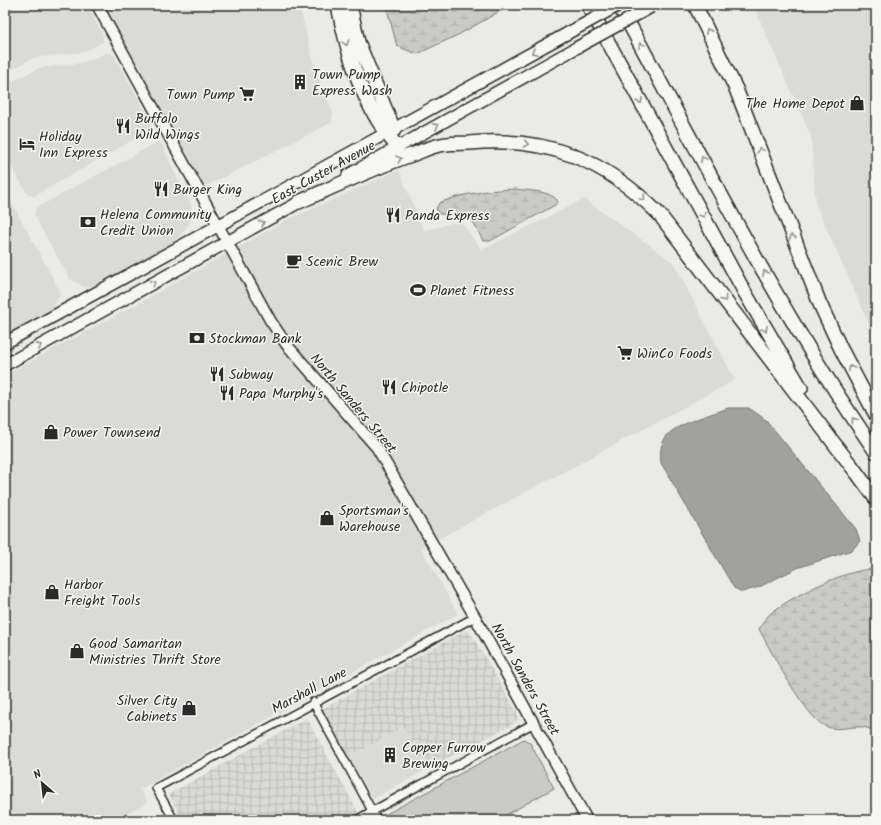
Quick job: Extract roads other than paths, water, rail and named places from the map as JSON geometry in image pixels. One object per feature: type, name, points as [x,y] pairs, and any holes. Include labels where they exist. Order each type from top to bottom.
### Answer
[{"type":"highway","points":[[338,5],[343,30],[355,71],[379,123],[390,132]]},
{"type":"highway","points":[[350,5],[358,42],[390,132],[398,147]]},
{"type":"highway","points":[[581,5],[628,77]]},
{"type":"highway","points":[[588,5],[770,338],[856,472]]},
{"type":"highway","points":[[619,5],[778,295],[824,374],[876,452]]},
{"type":"highway","points":[[695,5],[738,95],[820,304],[844,355],[876,415]]},
{"type":"highway","points":[[299,202],[392,162],[440,145],[488,141],[516,142],[554,149],[588,162],[636,192],[659,214],[876,499]]},
{"type":"main road","name":"East Custer Avenue","points":[[5,343],[619,5]]},
{"type":"main road","name":"East Custer Avenue","points":[[5,365],[653,6]]},
{"type":"street","name":"North Sanders Street","points":[[97,5],[270,320],[286,344],[377,448],[475,617],[588,820]]},
{"type":"street","name":"Marshall Lane","points":[[174,820],[156,788],[313,702],[475,617]]},
{"type":"street","points":[[313,702],[377,820]]},
{"type":"street","points":[[356,820],[534,724]]},
{"type":"place","name":"Town Pump Express Wash","points":[[300,82]]},
{"type":"place","name":"Town Pump","points":[[247,94]]},
{"type":"place","name":"The Home Depot","points":[[857,103]]},
{"type":"place","name":"Buffalo Wild Wings","points":[[123,126]]},
{"type":"place","name":"Holiday Inn Express","points":[[27,144]]},
{"type":"place","name":"Burger King","points":[[161,189]]},
{"type":"place","name":"Panda Express","points":[[393,215]]},
{"type":"place","name":"Helena Community Credit Union","points":[[88,222]]},
{"type":"place","name":"Scenic Brew","points":[[294,261]]},
{"type":"place","name":"Planet Fitness","points":[[418,290]]},
{"type":"place","name":"Stockman Bank","points":[[197,338]]},
{"type":"place","name":"WinCo Foods","points":[[625,353]]},
{"type":"place","name":"Subway","points":[[217,374]]},
{"type":"place","name":"Chipotle","points":[[389,387]]},
{"type":"place","name":"Papa Murphy's","points":[[227,393]]},
{"type":"place","name":"Power Townsend","points":[[51,432]]},
{"type":"place","name":"Sportsman's Warehouse","points":[[327,518]]},
{"type":"place","name":"Harbor Freight Tools","points":[[52,592]]},
{"type":"place","name":"Good Samaritan Ministries Thrift Store","points":[[77,651]]},
{"type":"place","name":"Silver City Cabinets","points":[[189,708]]},
{"type":"place","name":"Copper Furrow Brewing","points":[[390,755]]}]
